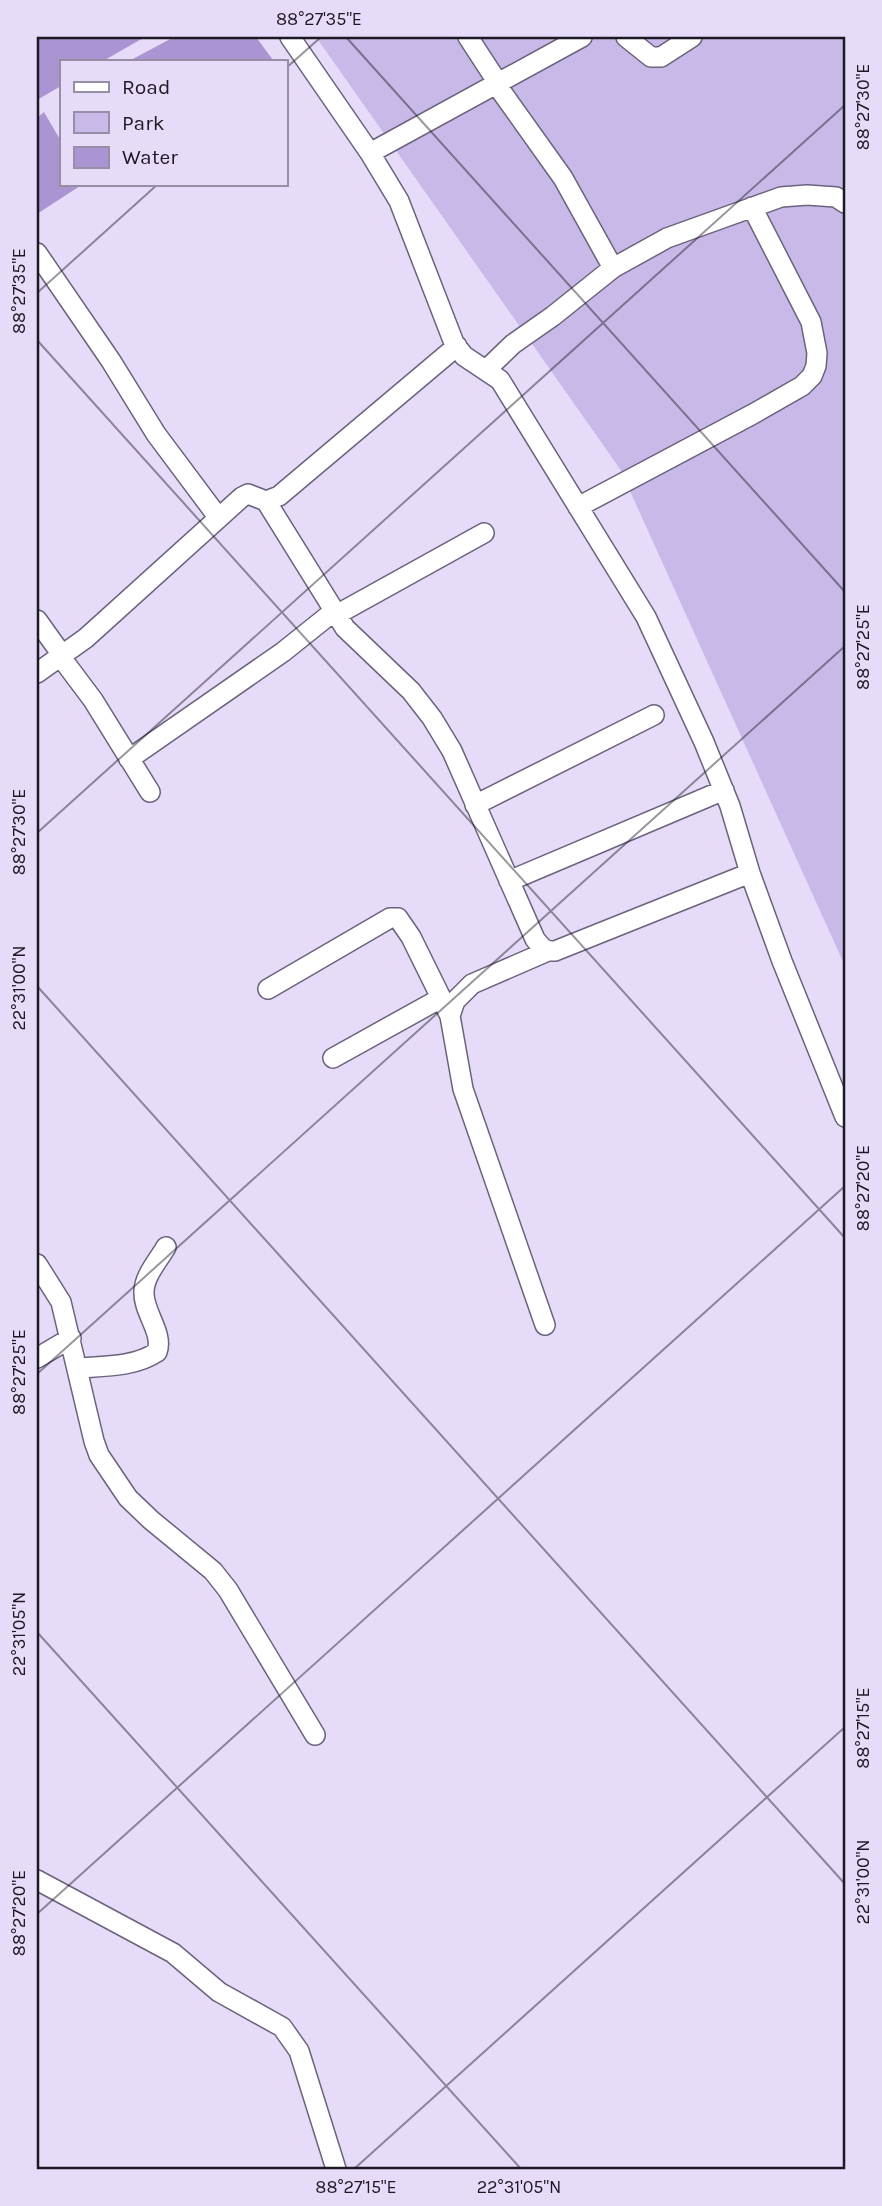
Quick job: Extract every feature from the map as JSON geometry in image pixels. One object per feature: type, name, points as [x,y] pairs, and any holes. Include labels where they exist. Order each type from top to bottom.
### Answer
[{"type":"street","points":[[290,37],[370,153],[399,201],[457,346],[464,356],[500,380],[646,617],[724,790],[782,961],[845,1117]]},
{"type":"street","points":[[468,37],[497,84],[563,178],[613,268]]},
{"type":"street","points":[[370,153],[581,37]]},
{"type":"street","points":[[626,37],[651,57],[661,57],[692,37]]},
{"type":"street","points":[[486,370],[513,344],[613,268],[667,238],[781,197],[836,197],[845,203]]},
{"type":"street","points":[[578,507],[753,414],[802,386],[812,376],[817,353],[811,322],[752,207]]},
{"type":"street","points":[[37,253],[111,361],[156,435],[218,517]]},
{"type":"street","points":[[37,673],[66,661],[86,638],[218,517],[257,498],[279,496],[457,346]]},
{"type":"street","points":[[257,498],[345,628],[411,691],[432,719],[452,751],[535,939],[548,951]]},
{"type":"street","points":[[129,759],[284,652],[335,613],[484,533]]},
{"type":"street","points":[[37,620],[150,792]]},
{"type":"street","points":[[475,805],[654,715]]},
{"type":"street","points":[[509,881],[724,790]]},
{"type":"street","points":[[450,1016],[455,1001],[472,984],[548,951],[555,951],[750,873]]},
{"type":"street","points":[[268,989],[390,918],[398,918],[403,924],[450,1016],[463,1089],[545,1325]]},
{"type":"street","points":[[333,1058],[441,998]]},
{"type":"street","points":[[78,1368],[130,1363],[157,1352],[159,1341],[144,1293],[148,1278],[166,1247]]},
{"type":"street","points":[[37,1264],[61,1302],[94,1441],[108,1469],[139,1510],[214,1571],[315,1735]]},
{"type":"street","points":[[37,1358],[71,1338]]},
{"type":"street","points":[[37,1880],[173,1953],[219,1992],[282,2027],[299,2051],[336,2169]]},
{"type":"green space","points":[[316,37],[845,37],[845,966],[620,469]]},
{"type":"water","points":[[37,37],[145,37],[105,60],[60,60],[60,87],[37,100]]},
{"type":"water","points":[[174,37],[256,37],[273,60],[131,60]]},
{"type":"water","points":[[44,112],[60,139],[60,186],[80,186],[37,214],[37,118]]}]
